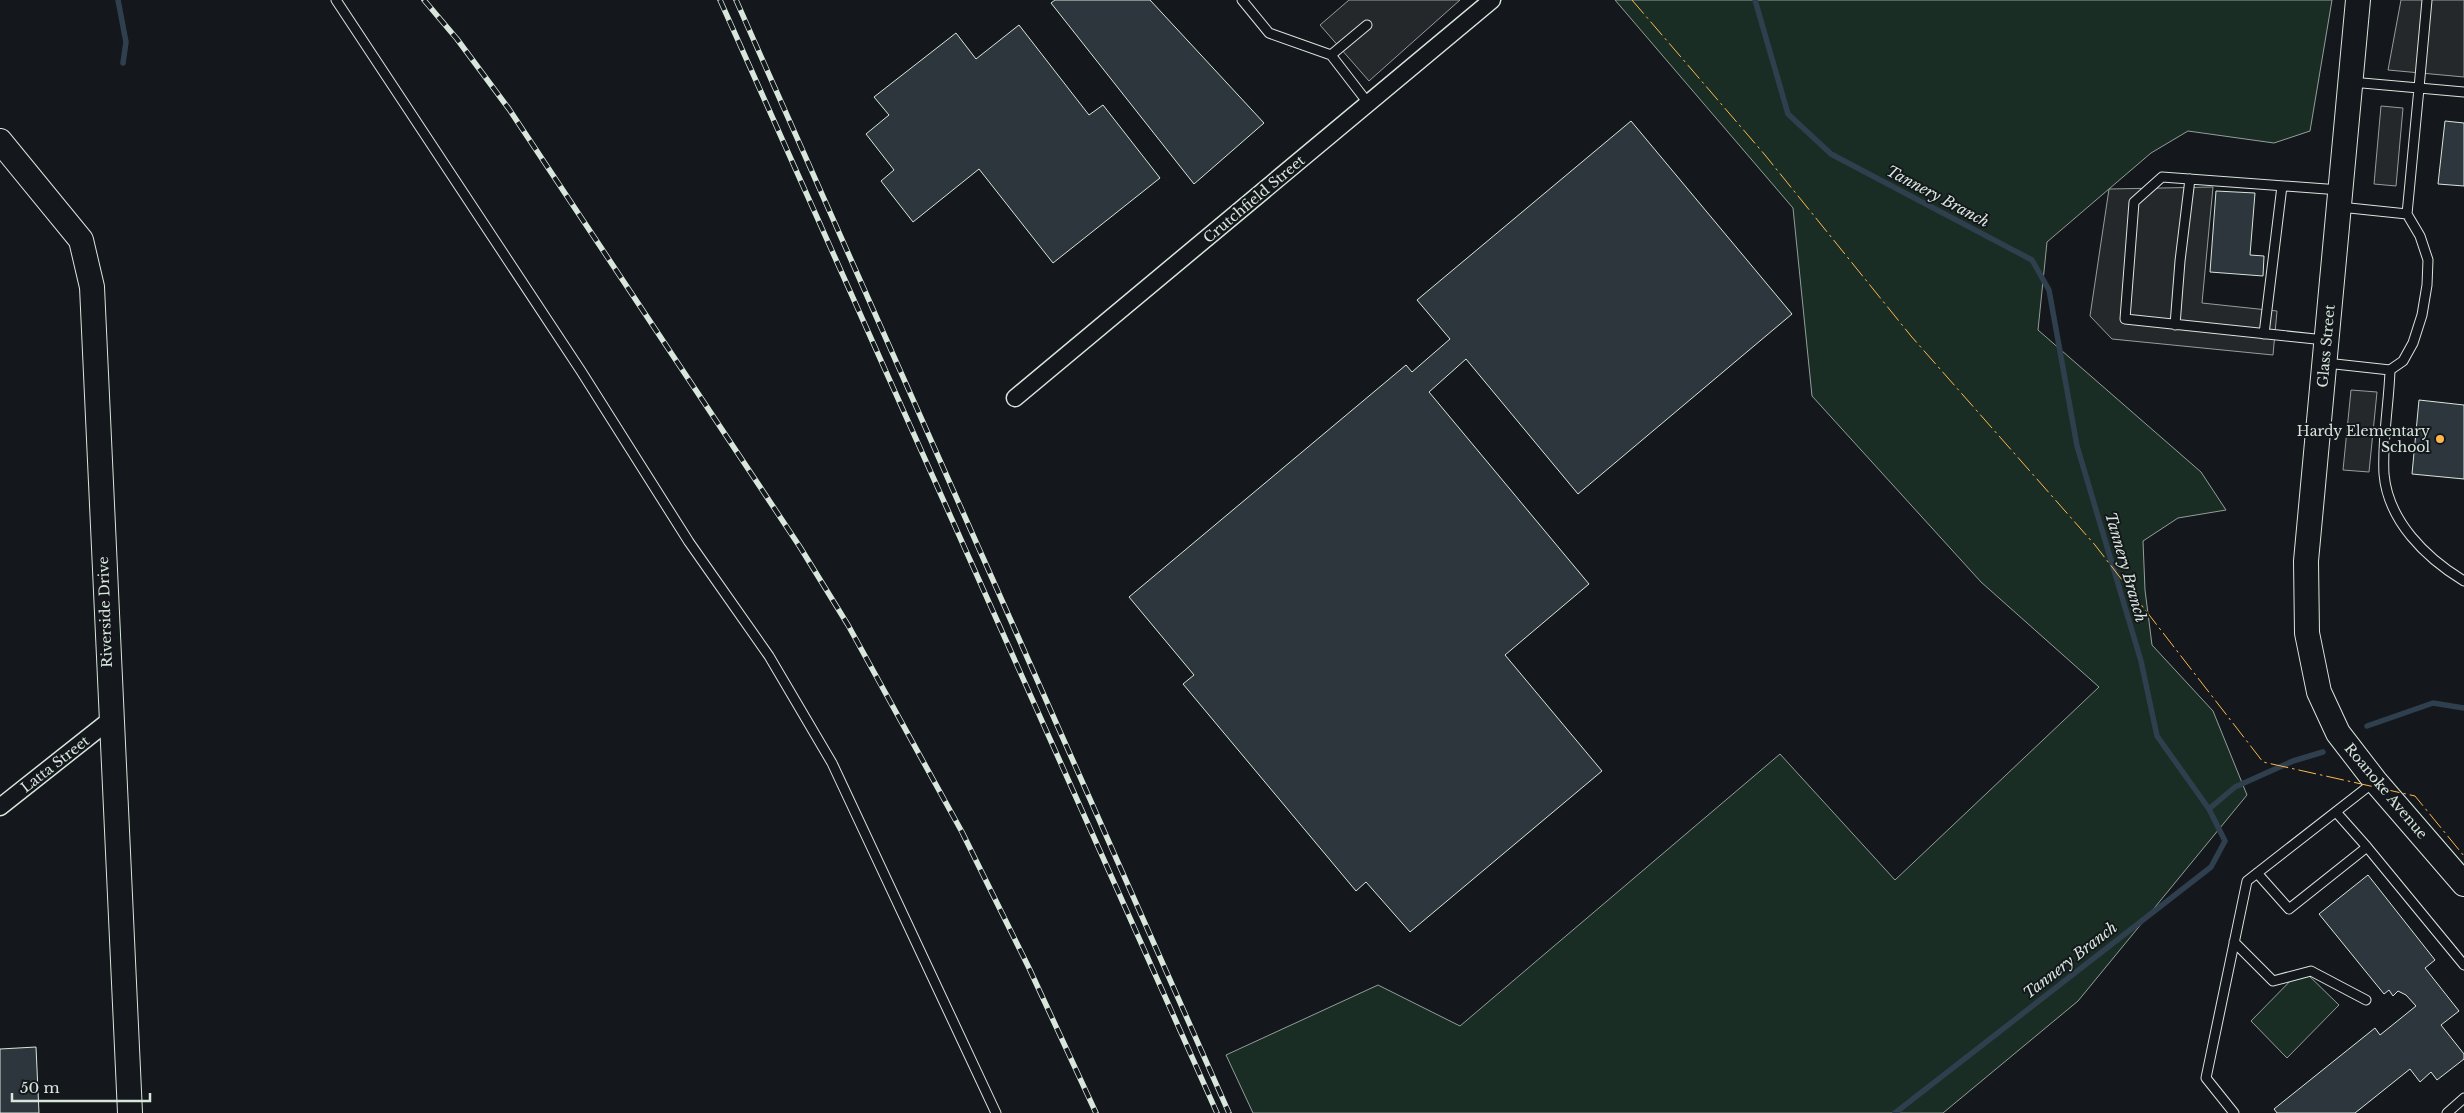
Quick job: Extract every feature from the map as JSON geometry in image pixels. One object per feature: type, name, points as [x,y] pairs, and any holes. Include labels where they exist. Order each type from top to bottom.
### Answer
[{"type":"street","name":"Crutchfield Street","points":[[1015,398],[1492,0]]},
{"type":"street","name":"Glass Street","points":[[2319,692],[2307,633],[2306,561],[2358,0]]},
{"type":"street","name":"Riverside Drive","points":[[0,142],[81,240],[92,286],[110,720],[130,1113]]},
{"type":"street","name":"Roanoke Avenue","points":[[2319,692],[2338,733],[2375,781],[2464,884]]},
{"type":"street","name":"Latta Street","points":[[0,808],[110,720]]},
{"type":"lane","points":[[336,0],[581,371],[689,542],[769,656],[805,714],[832,763],[996,1113]]},
{"type":"lane","points":[[1242,0],[1269,33],[1331,55],[1368,103]]},
{"type":"lane","points":[[2390,370],[2403,361],[2413,343],[2422,315],[2426,285],[2428,260],[2420,236],[2407,214],[2427,0]]},
{"type":"lane","points":[[1331,55],[1367,25]]},
{"type":"lane","points":[[2351,82],[2464,92]]},
{"type":"lane","points":[[2390,370],[2264,334],[2125,319],[2134,202],[2162,177],[2282,186],[2407,214]]},
{"type":"lane","points":[[2175,325],[2180,260],[2190,179]]},
{"type":"lane","points":[[2264,334],[2282,186]]},
{"type":"lane","points":[[2390,370],[2384,475],[2389,499],[2419,547],[2443,569],[2464,581]]},
{"type":"lane","points":[[2234,1113],[2206,1078],[2247,881],[2375,781]]},
{"type":"lane","points":[[2336,812],[2464,965]]},
{"type":"lane","points":[[2257,873],[2289,909],[2367,847]]},
{"type":"lane","points":[[2234,942],[2273,981],[2311,971],[2366,1000]]},
{"type":"lane","points":[[2447,1113],[2464,1098]]},
{"type":"green space","points":[[1615,0],[2332,0],[2310,131],[2274,143],[2188,131],[2151,153],[2047,242],[2038,330],[2201,472],[2226,510],[2178,518],[2143,541],[2145,590],[2152,645],[2213,711],[2247,795],[2078,1001],[1943,1113],[1253,1113],[1226,1055],[1378,985],[1460,1026],[1780,754],[1895,880],[2099,687],[1981,582],[1812,396],[1793,208]]},
{"type":"green space","points":[[2302,969],[2339,1005],[2287,1058],[2251,1021]]},
{"type":"shaded area","points":[[1349,0],[1460,0],[1369,81],[1320,25]]},
{"type":"shaded area","points":[[2401,0],[2464,0],[2464,77],[2388,70]]},
{"type":"shaded area","points":[[2381,106],[2403,108],[2396,186],[2374,184]]},
{"type":"shaded area","points":[[2213,187],[2202,303],[2277,311],[2273,355],[2112,339],[2090,316],[2109,189]]},
{"type":"shaded area","points":[[2351,390],[2377,392],[2369,472],[2343,470]]},
{"type":"building","points":[[1055,0],[1150,0],[1264,123],[1194,184],[1051,3]]},
{"type":"building","points":[[1019,25],[1089,115],[1103,105],[1160,178],[1053,263],[979,169],[913,222],[881,181],[894,170],[866,134],[889,115],[874,97],[956,33],[976,59]]},
{"type":"building","points":[[1631,121],[1792,314],[1578,494],[1466,359],[1429,392],[1589,584],[1505,655],[1602,771],[1410,932],[1366,882],[1356,891],[1183,684],[1194,675],[1129,597],[1406,365],[1412,372],[1450,339],[1417,300]]},
{"type":"building","points":[[2445,121],[2464,123],[2464,186],[2438,184]]},
{"type":"building","points":[[2216,191],[2255,193],[2250,255],[2264,256],[2263,276],[2210,272]]},
{"type":"building","name":"Hardy Elementary School","points":[[2419,400],[2464,405],[2464,479],[2412,474]]},
{"type":"building","points":[[2368,875],[2435,960],[2425,968],[2459,1011],[2441,1025],[2464,1054],[2464,1059],[2437,1080],[2431,1072],[2420,1082],[2410,1069],[2355,1113],[2277,1113],[2274,1109],[2375,1028],[2380,1035],[2416,1006],[2406,995],[2398,991],[2393,996],[2389,990],[2384,994],[2319,914]]},
{"type":"building","points":[[36,1047],[39,1113],[0,1113],[0,1049]]},
{"type":"waterway","points":[[118,0],[126,42],[123,63]]},
{"type":"waterway","name":"Tannery Branch","points":[[1755,0],[1788,114],[1831,154],[2032,260],[2049,290],[2077,446],[2141,661],[2157,736],[2209,809],[2225,841],[2211,867],[1895,1113]]},
{"type":"waterway","points":[[2367,726],[2433,703],[2464,708]]},
{"type":"waterway","points":[[2209,809],[2235,787],[2293,761],[2323,752]]},
{"type":"railway","points":[[424,0],[457,39],[509,109],[800,547],[848,625],[962,832],[1029,968],[1096,1113]]},
{"type":"railway","points":[[720,0],[1217,1113]]},
{"type":"railway","points":[[736,0],[1229,1113]]},
{"type":"power","points":[[1632,0],[1765,155],[1911,336],[2095,545],[2263,762],[2415,796],[2464,856]]},
{"type":"place","name":"Hardy Elementary School","points":[[2440,439]]}]
